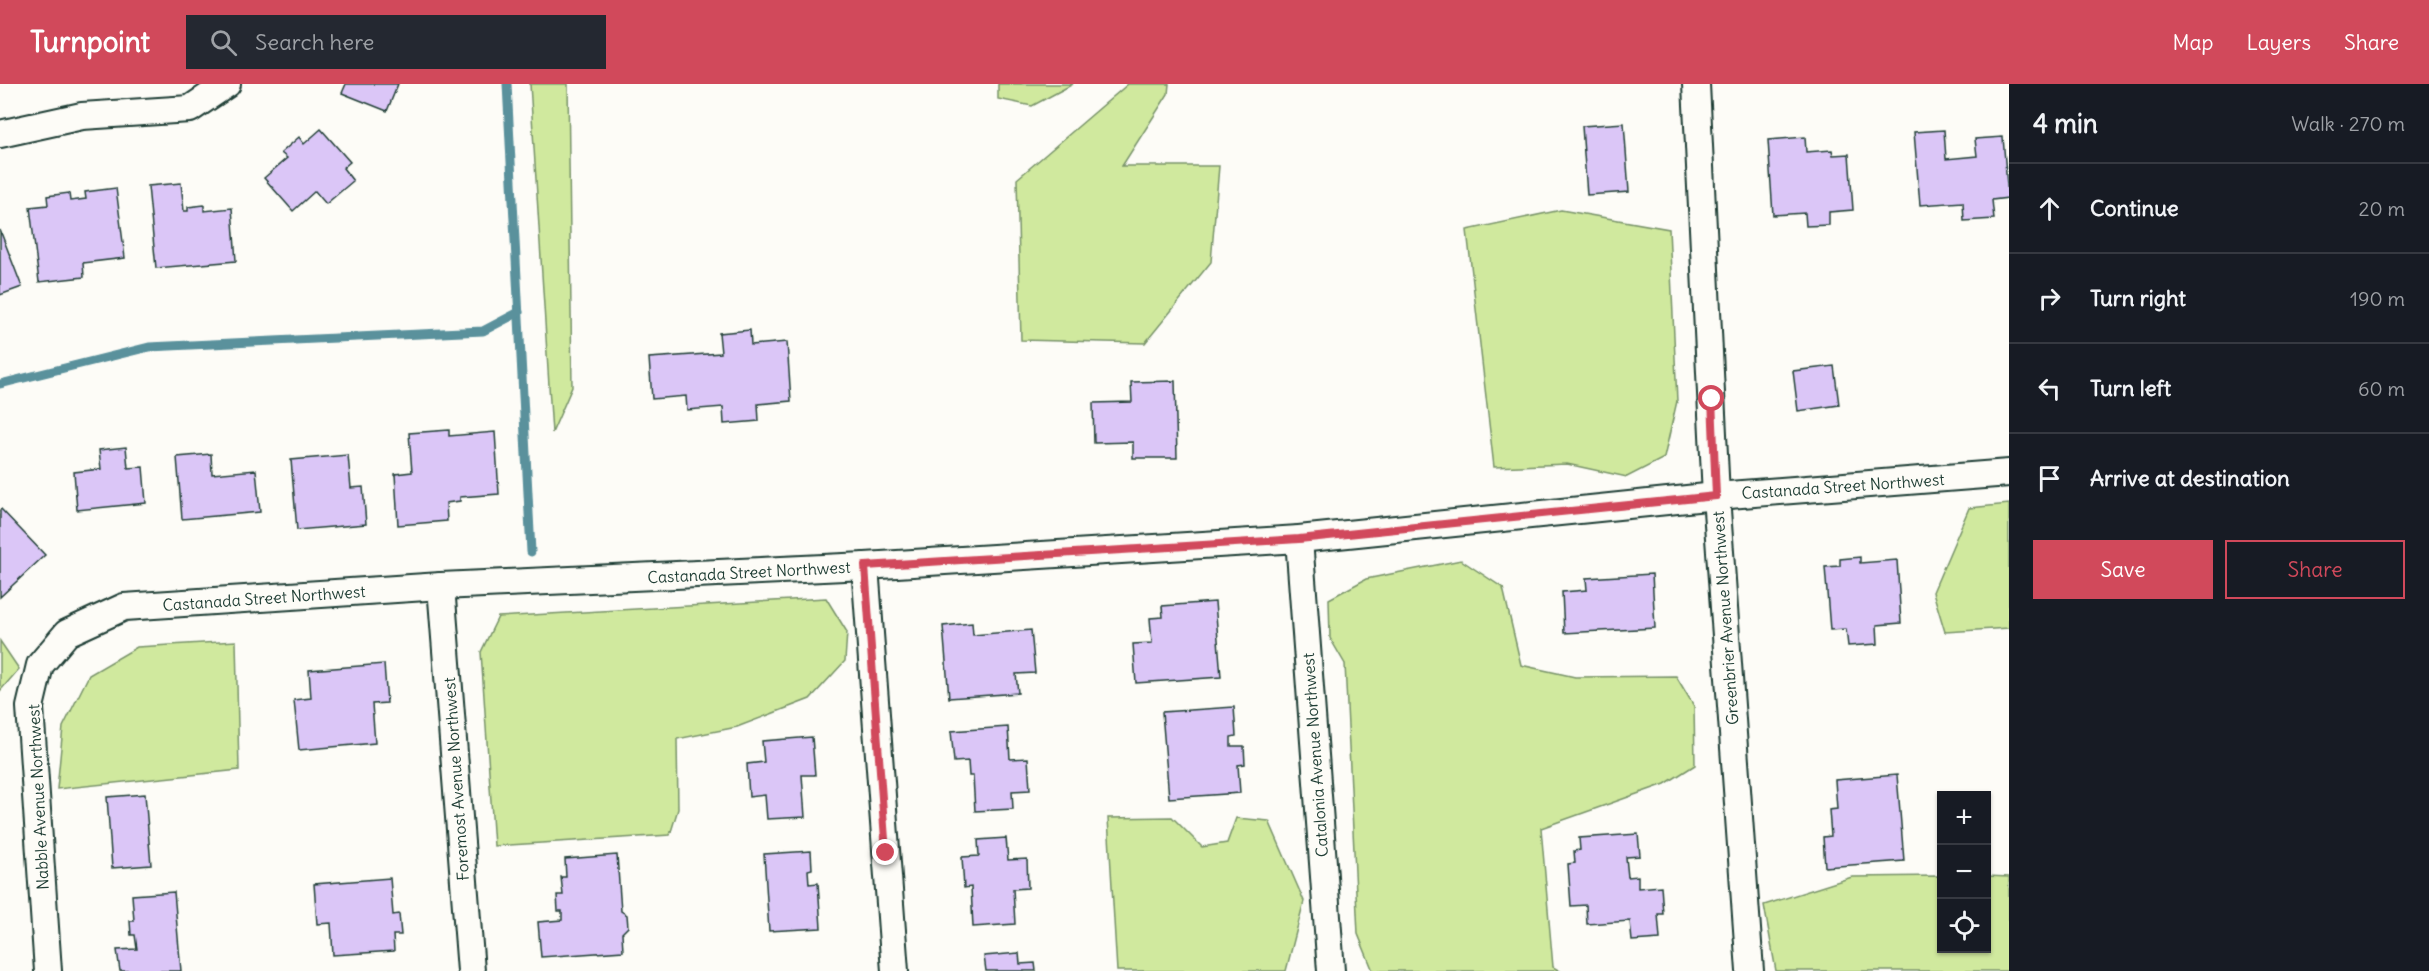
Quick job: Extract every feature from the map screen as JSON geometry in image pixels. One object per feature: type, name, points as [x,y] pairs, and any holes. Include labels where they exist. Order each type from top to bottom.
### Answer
[{"type":"street","points":[[0,134],[82,116],[190,109],[227,84]]},
{"type":"street","name":"Greenbrier Avenue Northwest","points":[[1696,84],[1716,496],[1750,971]]},
{"type":"street","name":"Castanada Street Northwest","points":[[67,633],[124,607],[441,586],[865,566],[1299,539],[1716,496],[2009,473]]},
{"type":"street","name":"Catalonia Avenue Northwest","points":[[1299,539],[1331,971]]},
{"type":"street","points":[[865,566],[895,971]]},
{"type":"street","name":"Foremost Avenue Northwest","points":[[441,586],[471,971]]},
{"type":"street","name":"Nabble Avenue Northwest","points":[[48,971],[30,707],[40,665],[67,633]]},
{"type":"green space","points":[[530,84],[568,84],[572,387],[552,433]]},
{"type":"green space","points":[[998,84],[1073,84],[1032,106],[998,99]]},
{"type":"green space","points":[[1128,84],[1169,84],[1168,94],[1122,166],[1219,166],[1211,262],[1145,343],[1021,340],[1017,179]]},
{"type":"green space","points":[[1561,210],[1669,229],[1677,401],[1664,458],[1627,477],[1567,464],[1494,467],[1467,230]]},
{"type":"green space","points":[[2009,504],[2009,628],[1945,632],[1933,592],[1969,508]]},
{"type":"green space","points":[[1461,560],[1503,588],[1521,665],[1575,677],[1676,676],[1694,706],[1695,765],[1665,784],[1541,828],[1553,967],[1560,971],[1373,971],[1358,934],[1345,664],[1330,638],[1329,599],[1366,579]]},
{"type":"green space","points":[[826,598],[847,632],[845,661],[810,699],[737,727],[677,739],[678,809],[670,835],[494,846],[481,652],[498,617]]},
{"type":"green space","points":[[0,641],[19,669],[0,691]]},
{"type":"green space","points":[[236,641],[239,770],[57,789],[63,727],[89,675],[137,647]]},
{"type":"green space","points":[[1172,817],[1202,847],[1227,843],[1236,818],[1269,821],[1304,901],[1286,971],[1117,971],[1108,818]]},
{"type":"green space","points":[[1937,876],[1937,953],[1991,953],[1991,876],[2009,877],[2009,971],[1776,971],[1764,905],[1852,877]]},
{"type":"building","points":[[346,84],[398,84],[387,111],[342,93]]},
{"type":"building","points":[[1624,123],[1629,192],[1587,195],[1582,126]]},
{"type":"building","points":[[321,129],[350,162],[343,168],[353,181],[326,204],[315,191],[293,211],[264,178],[287,158],[281,153],[299,137],[304,144]]},
{"type":"building","points":[[1944,130],[1946,159],[1977,156],[1975,139],[2003,137],[2008,198],[1992,200],[1994,219],[1964,221],[1963,202],[1920,205],[1914,132]]},
{"type":"building","points":[[1805,137],[1806,152],[1832,150],[1833,155],[1849,154],[1853,210],[1829,212],[1829,225],[1806,226],[1805,213],[1773,215],[1768,140]]},
{"type":"building","points":[[181,183],[184,211],[188,211],[188,207],[204,205],[204,211],[232,208],[236,261],[156,268],[148,186]]},
{"type":"building","points":[[116,188],[125,258],[83,263],[84,277],[39,282],[30,207],[48,205],[47,196],[69,193],[70,201],[86,199],[85,192]]},
{"type":"building","points":[[0,230],[22,287],[0,295]]},
{"type":"building","points":[[750,330],[751,345],[787,342],[791,401],[758,404],[759,421],[724,424],[723,407],[687,410],[686,396],[652,399],[649,358],[721,353],[719,333]]},
{"type":"building","points":[[1834,366],[1839,405],[1798,411],[1793,371]]},
{"type":"building","points":[[1175,381],[1177,458],[1133,458],[1133,442],[1094,443],[1093,403],[1132,402],[1131,382]]},
{"type":"building","points":[[449,430],[449,436],[495,432],[499,494],[460,497],[460,501],[446,503],[447,521],[398,525],[395,474],[412,472],[409,433]]},
{"type":"building","points":[[126,447],[128,468],[143,467],[146,503],[77,510],[74,472],[101,469],[99,450]]},
{"type":"building","points":[[211,454],[212,474],[256,470],[260,512],[182,519],[177,457]]},
{"type":"building","points":[[348,455],[351,488],[363,487],[366,524],[297,530],[291,460]]},
{"type":"building","points":[[0,510],[45,555],[0,597]]},
{"type":"building","points":[[1860,557],[1860,563],[1897,560],[1901,623],[1877,625],[1878,644],[1848,646],[1846,629],[1830,630],[1825,567],[1840,566],[1840,559]]},
{"type":"building","points":[[1652,574],[1655,628],[1564,633],[1562,592],[1587,590],[1586,578]]},
{"type":"building","points":[[1215,602],[1221,677],[1136,683],[1133,644],[1152,643],[1150,618],[1163,617],[1162,606]]},
{"type":"building","points":[[972,623],[973,635],[1031,630],[1035,673],[1016,674],[1018,693],[949,698],[943,626]]},
{"type":"building","points":[[384,664],[387,703],[372,704],[375,743],[299,750],[294,700],[311,698],[309,670]]},
{"type":"building","points":[[1234,707],[1236,736],[1231,737],[1231,746],[1244,746],[1245,764],[1238,765],[1240,793],[1169,798],[1162,712]]},
{"type":"building","points":[[1008,727],[1010,759],[1028,758],[1030,790],[1012,791],[1013,809],[975,811],[973,776],[969,776],[968,761],[954,762],[951,731]]},
{"type":"building","points":[[812,737],[815,775],[802,775],[805,817],[767,819],[765,795],[749,797],[747,764],[764,762],[762,741]]},
{"type":"building","points":[[1897,775],[1904,861],[1825,867],[1823,837],[1831,836],[1829,810],[1837,809],[1835,780]]},
{"type":"building","points":[[145,794],[151,865],[112,868],[107,797]]},
{"type":"building","points":[[1638,834],[1640,856],[1626,857],[1628,877],[1638,876],[1638,888],[1661,886],[1663,914],[1658,914],[1660,939],[1632,941],[1630,921],[1587,924],[1586,905],[1571,906],[1568,864],[1575,863],[1574,851],[1580,850],[1579,838]]},
{"type":"building","points":[[1006,838],[1008,860],[1027,859],[1028,888],[1013,889],[1015,924],[973,927],[971,887],[964,888],[962,857],[979,856],[978,840]]},
{"type":"building","points":[[811,851],[812,869],[808,870],[809,884],[818,883],[821,928],[769,931],[764,854]]},
{"type":"building","points":[[617,855],[621,911],[627,915],[628,927],[622,933],[623,951],[541,957],[538,922],[562,920],[562,911],[558,911],[557,895],[563,895],[561,877],[566,877],[565,859]]},
{"type":"building","points":[[390,878],[393,915],[399,914],[401,935],[393,935],[394,951],[333,955],[331,923],[317,924],[314,884]]},
{"type":"building","points":[[174,892],[181,971],[120,971],[117,950],[137,949],[135,935],[131,935],[130,921],[134,921],[132,895]]},
{"type":"building","points":[[1019,953],[1020,964],[1035,963],[1036,971],[986,971],[984,956]]},
{"type":"waterway","points":[[507,84],[531,552]]},
{"type":"waterway","points":[[0,384],[149,347],[483,331],[519,312]]},
{"type":"route","points":[[886,853],[865,566],[1299,539],[1716,496],[1712,399]]}]
